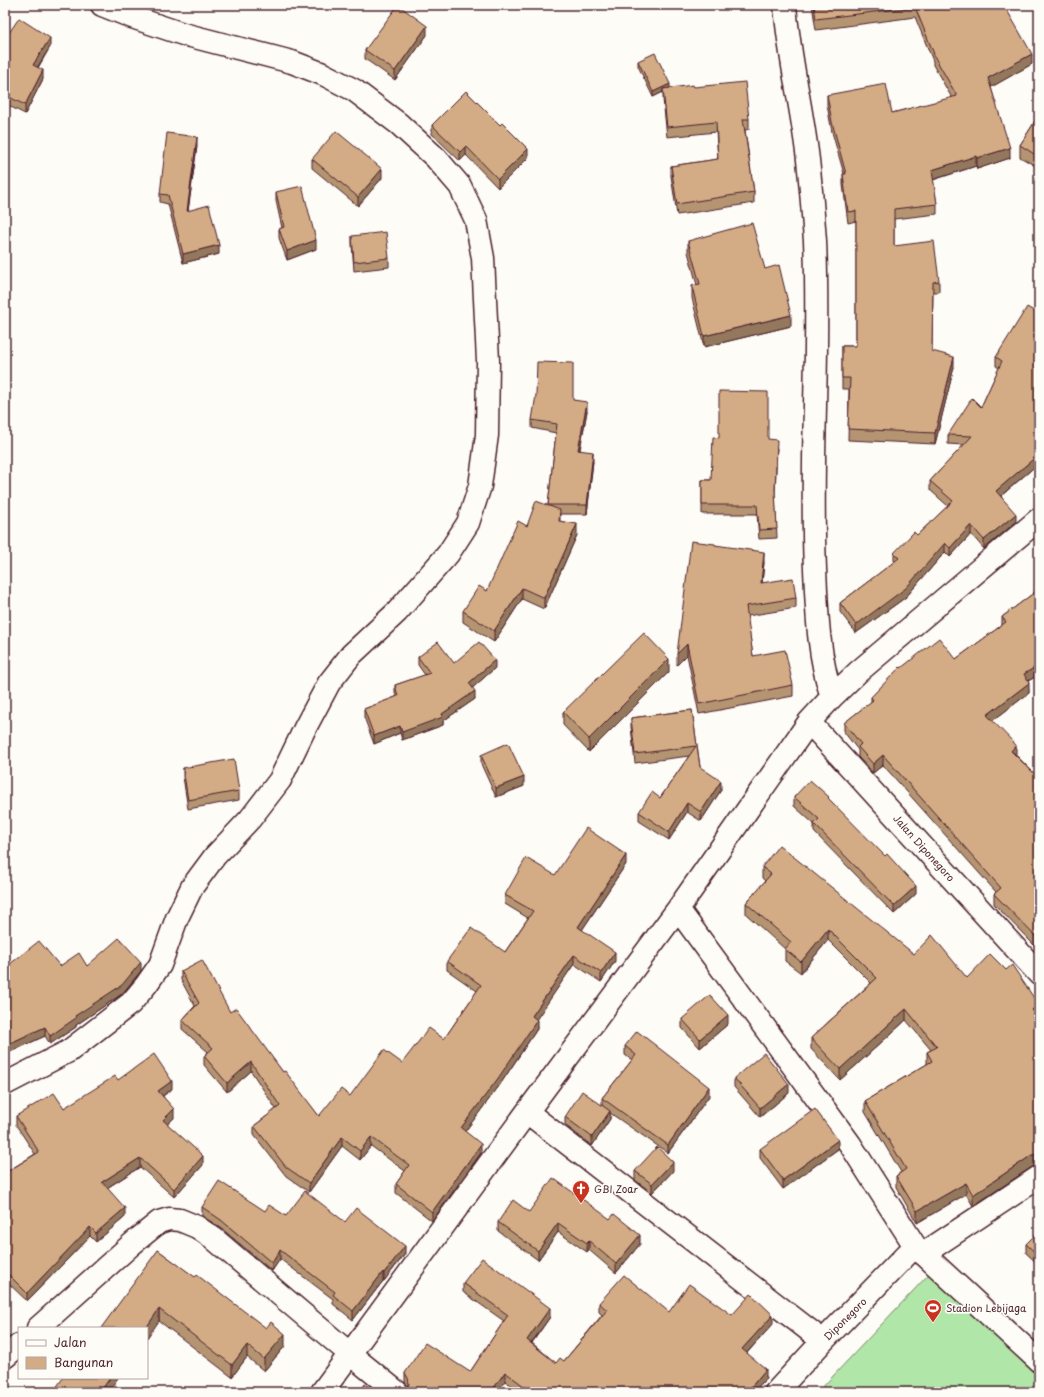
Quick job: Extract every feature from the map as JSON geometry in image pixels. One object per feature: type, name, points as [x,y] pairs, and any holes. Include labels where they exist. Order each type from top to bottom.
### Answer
[{"type":"street","points":[[5,1084],[69,1051],[131,1003],[146,985],[160,965],[177,918],[192,886],[215,856],[250,819],[280,780],[329,683],[351,656],[397,612],[438,566],[448,554],[468,523],[480,486],[487,434],[488,361],[483,258],[476,220],[460,186],[436,158],[399,124],[354,90],[323,74],[292,62],[183,34],[102,5]]},
{"type":"street","points":[[785,5],[787,34],[808,160],[815,240],[816,305],[813,532],[820,639],[824,668],[832,697]]},
{"type":"street","points":[[322,1392],[678,909],[809,722],[858,672],[1039,519]]},
{"type":"street","name":"Jalan Diponegoro","points":[[809,722],[1039,974]]},
{"type":"street","points":[[678,909],[850,1144],[919,1250],[1039,1361]]},
{"type":"street","points":[[527,1112],[823,1341]]},
{"type":"street","name":"Diponegoro","points":[[776,1392],[823,1341],[919,1250],[1039,1177]]},
{"type":"street","points":[[39,1327],[132,1244],[159,1222],[169,1219],[180,1220],[197,1227],[213,1238],[397,1392]]},
{"type":"street","points":[[5,1357],[18,1346]]},
{"type":"green space","name":"Stadion Lebijaga","points":[[929,1274],[1039,1372],[1039,1392],[818,1392]]},
{"type":"building","points":[[398,5],[427,26],[395,71],[365,50]]},
{"type":"building","points":[[814,5],[1004,5],[1032,54],[988,78],[1010,148],[977,158],[976,156],[932,170],[937,204],[894,209],[894,246],[934,241],[939,281],[933,282],[932,351],[954,357],[935,433],[848,429],[850,378],[842,378],[842,346],[856,346],[856,211],[848,212],[843,174],[846,174],[832,122],[827,95],[886,84],[892,113],[957,96],[933,54],[915,7],[816,19]]},
{"type":"building","points":[[19,18],[50,38],[33,65],[43,70],[25,105],[5,95],[5,52],[7,47],[5,46],[5,39]]},
{"type":"building","points":[[655,53],[670,84],[653,92],[638,61]]},
{"type":"building","points":[[745,82],[749,119],[743,119],[754,192],[677,204],[671,166],[718,159],[716,122],[667,127],[663,89],[693,85],[694,87]]},
{"type":"building","points":[[466,91],[500,125],[502,123],[528,149],[498,179],[466,146],[460,152],[432,125]]},
{"type":"building","points":[[1039,115],[1039,157],[1020,145]]},
{"type":"building","points":[[336,131],[382,169],[358,197],[312,159]]},
{"type":"building","points":[[167,133],[197,137],[187,211],[209,205],[219,245],[183,254],[168,195],[160,194]]},
{"type":"building","points":[[302,186],[316,240],[287,251],[279,229],[284,227],[276,192]]},
{"type":"building","points":[[752,223],[765,269],[779,265],[791,315],[704,336],[692,286],[700,284],[688,241]]},
{"type":"building","points":[[386,232],[389,258],[354,262],[352,236]]},
{"type":"building","points":[[1027,307],[1039,314],[1039,454],[996,491],[1016,514],[984,540],[971,525],[950,548],[945,543],[906,588],[856,625],[840,603],[899,558],[894,553],[914,532],[917,535],[953,501],[930,481],[972,436],[948,435],[972,398],[981,407],[1002,361],[996,357]]},
{"type":"building","points":[[537,362],[573,363],[573,400],[587,402],[578,450],[593,452],[587,505],[548,505],[557,424],[532,420],[536,395]]},
{"type":"building","points":[[719,391],[768,392],[768,439],[777,440],[775,490],[777,529],[759,530],[757,505],[702,505],[702,480],[711,480],[713,437],[719,438]]},
{"type":"building","points":[[536,501],[560,510],[559,521],[577,524],[544,598],[522,588],[494,631],[463,611],[479,586],[487,591],[518,521],[527,526]]},
{"type":"building","points":[[691,541],[764,552],[761,583],[793,578],[796,598],[746,606],[753,656],[785,650],[793,685],[699,704],[687,644],[677,654]]},
{"type":"building","points":[[1039,589],[1039,665],[1024,674],[1029,683],[987,715],[1016,745],[1011,751],[1039,778],[1039,940],[994,894],[1001,888],[883,755],[873,764],[858,747],[861,744],[844,723],[873,700],[871,697],[900,667],[901,668],[939,638],[956,659],[1006,622],[1002,617]]},
{"type":"building","points":[[644,633],[669,659],[589,739],[563,712]]},
{"type":"building","points":[[438,642],[454,663],[479,642],[495,660],[469,683],[475,691],[442,714],[443,717],[402,732],[400,726],[374,736],[364,709],[398,696],[395,685],[430,673],[418,657]]},
{"type":"building","points":[[692,710],[700,767],[721,781],[701,812],[687,803],[669,832],[639,812],[652,792],[660,798],[696,746],[635,754],[631,718]]},
{"type":"building","points":[[508,743],[524,777],[496,788],[481,755]]},
{"type":"building","points":[[234,759],[239,791],[188,800],[183,768]]},
{"type":"building","points":[[810,780],[829,797],[828,798],[885,856],[887,854],[916,886],[894,906],[814,824],[819,819],[794,797]]},
{"type":"building","points":[[586,828],[626,855],[578,927],[615,952],[601,973],[574,955],[532,1016],[537,1020],[499,1077],[461,1128],[481,1144],[432,1212],[396,1184],[409,1165],[371,1137],[360,1151],[342,1137],[309,1183],[286,1167],[254,1126],[280,1106],[251,1062],[227,1083],[204,1056],[213,1048],[182,1020],[199,1003],[181,971],[202,960],[230,1012],[236,1008],[283,1072],[285,1071],[319,1116],[341,1089],[350,1096],[384,1050],[402,1063],[429,1028],[444,1039],[481,985],[447,961],[471,928],[505,952],[533,911],[505,895],[526,858],[555,875]]},
{"type":"building","points":[[779,845],[914,954],[932,935],[967,978],[990,954],[1006,970],[1012,965],[1038,1004],[1032,1010],[1039,1017],[1039,1154],[1032,1155],[973,1195],[966,1183],[917,1211],[896,1176],[906,1169],[865,1101],[932,1061],[927,1052],[937,1047],[906,1009],[840,1069],[811,1038],[877,978],[828,929],[801,962],[785,949],[791,942],[746,903],[771,874],[762,867]]},
{"type":"building","points":[[119,938],[141,962],[122,985],[75,1016],[76,1018],[50,1036],[45,1027],[8,1044],[5,1038],[5,968],[39,941],[60,966],[79,953],[87,966]]},
{"type":"building","points":[[710,995],[728,1015],[700,1039],[682,1019]]},
{"type":"building","points":[[637,1031],[709,1087],[668,1145],[602,1098],[636,1055],[625,1046]]},
{"type":"building","points":[[764,1053],[789,1084],[760,1108],[734,1078]]},
{"type":"building","points":[[154,1054],[172,1081],[158,1091],[174,1109],[163,1120],[203,1156],[174,1189],[140,1158],[102,1182],[125,1208],[96,1233],[90,1227],[27,1293],[5,1271],[5,1173],[39,1152],[16,1116],[54,1093],[64,1108],[115,1076],[118,1080]]},
{"type":"building","points":[[582,1091],[610,1111],[592,1137],[565,1117]]},
{"type":"building","points":[[815,1109],[838,1140],[783,1180],[760,1149]]},
{"type":"building","points":[[657,1147],[673,1162],[652,1184],[635,1171]]},
{"type":"building","points":[[553,1178],[610,1219],[614,1214],[640,1235],[616,1264],[589,1241],[587,1243],[558,1223],[538,1251],[498,1222],[513,1200],[529,1212]]},
{"type":"building","points":[[219,1181],[265,1211],[269,1205],[286,1216],[305,1191],[345,1222],[356,1208],[405,1246],[353,1311],[333,1295],[335,1292],[280,1250],[272,1263],[221,1220],[202,1207]]},
{"type":"building","points":[[1039,1231],[1039,1256],[1026,1244]]},
{"type":"building","points":[[158,1250],[195,1277],[197,1275],[266,1328],[271,1322],[285,1334],[264,1359],[247,1345],[232,1365],[159,1309],[147,1327],[102,1327]]},
{"type":"building","points":[[482,1258],[550,1308],[527,1340],[556,1363],[560,1358],[564,1361],[607,1310],[599,1303],[624,1275],[669,1312],[689,1284],[732,1315],[751,1294],[773,1315],[742,1349],[766,1369],[747,1392],[532,1392],[505,1372],[491,1392],[405,1392],[409,1384],[405,1373],[425,1343],[470,1372],[508,1315],[463,1283]]},
{"type":"building","points":[[62,1379],[109,1379],[100,1392],[53,1392]]},
{"type":"building","points":[[365,1384],[376,1392],[359,1392]]},
{"type":"place","name":"GBI Zoar","points":[[581,1204]]},
{"type":"place","name":"Stadion Lebijaga","points":[[933,1323]]}]
